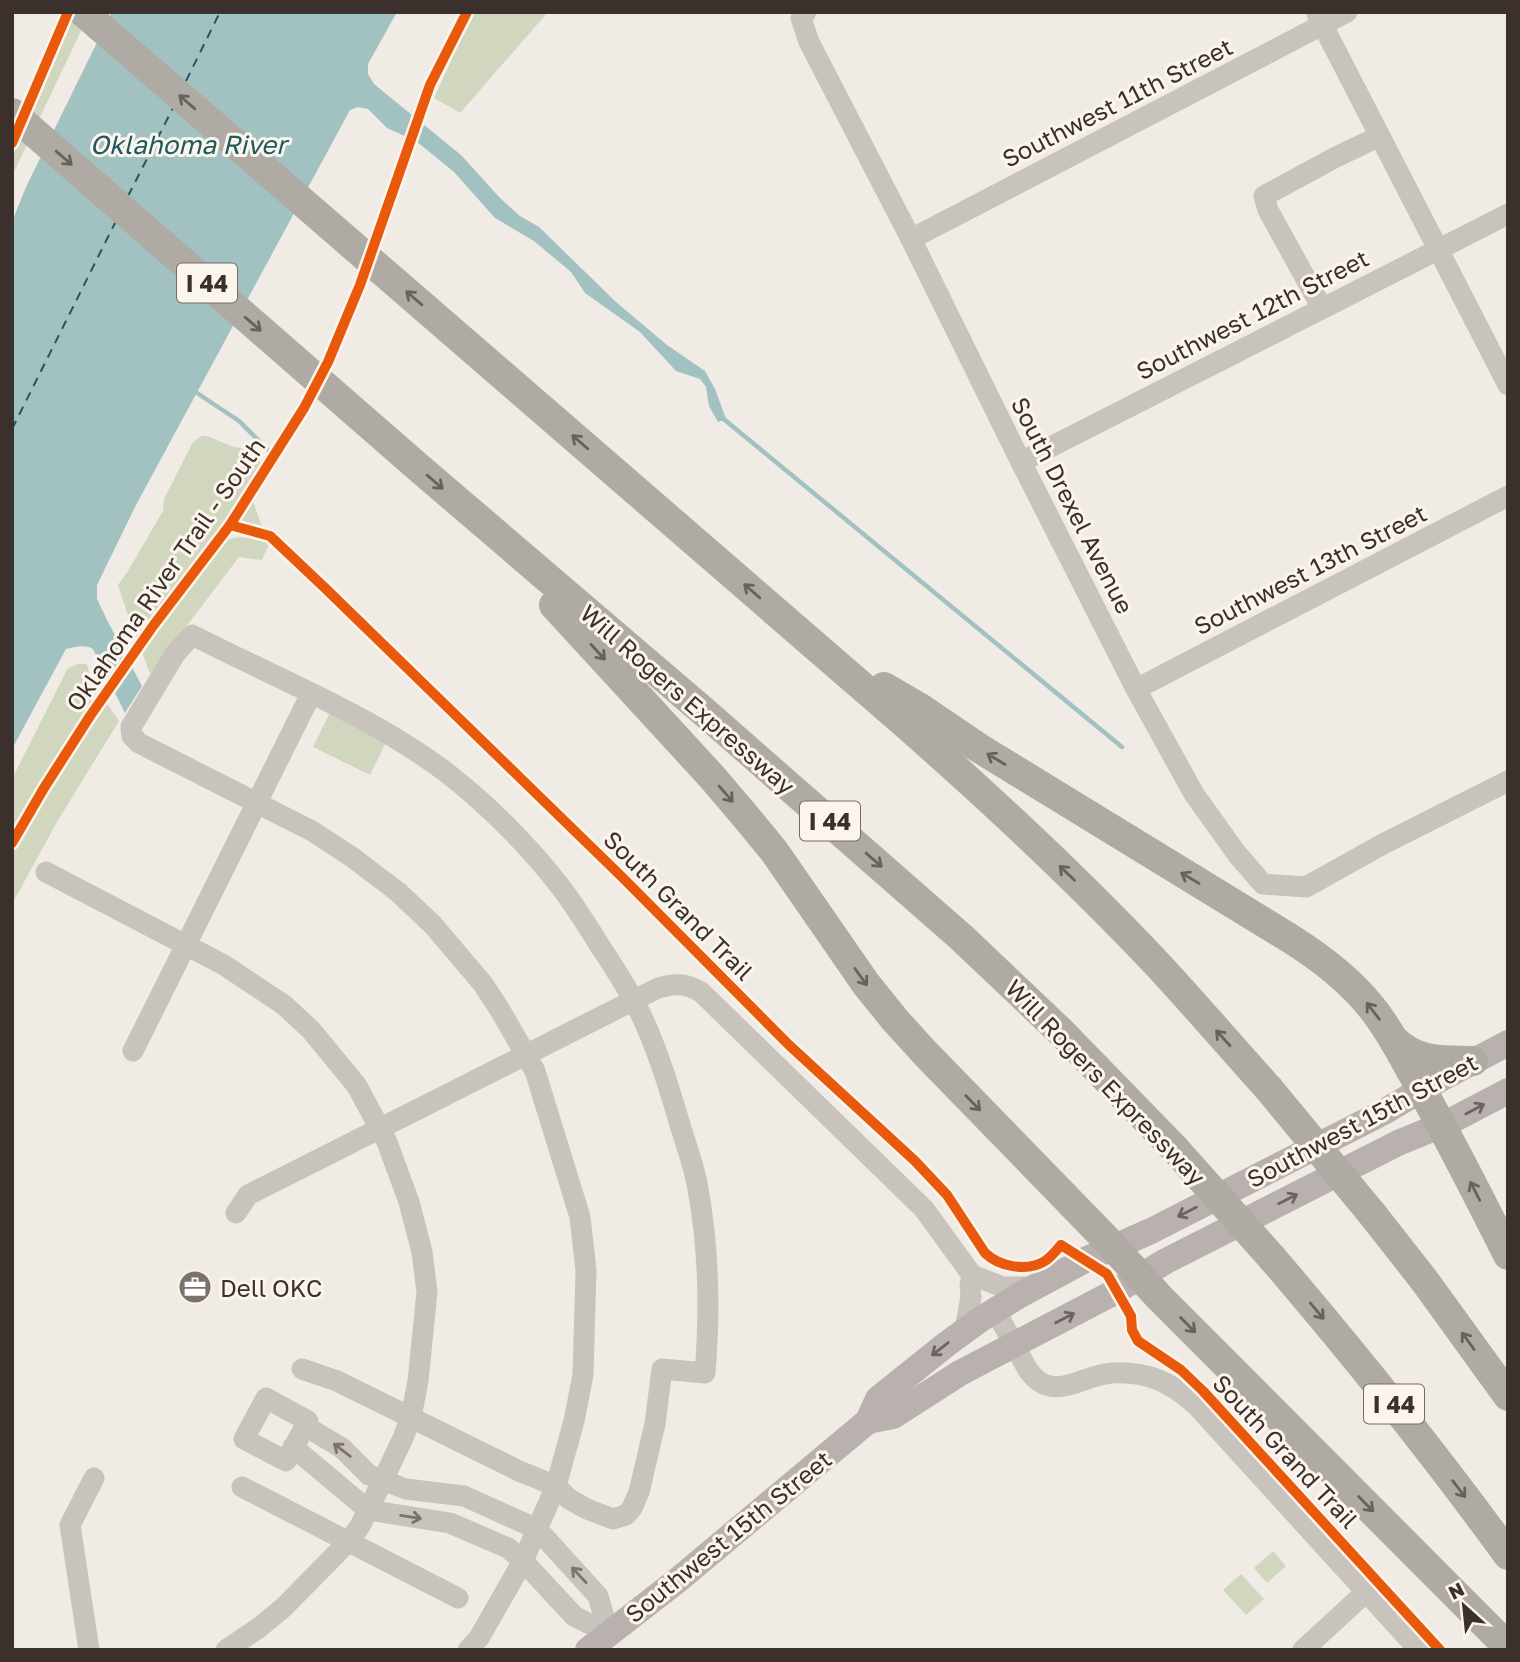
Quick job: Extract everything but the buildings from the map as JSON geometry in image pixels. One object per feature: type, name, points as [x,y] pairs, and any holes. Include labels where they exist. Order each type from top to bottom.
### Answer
[{"type":"highway","points":[[83,12],[980,789],[1073,878],[1159,967],[1269,1089],[1424,1280],[1508,1396]]},
{"type":"highway","name":"Will Rogers Expressway","points":[[12,113],[469,512],[703,711],[962,938],[1061,1032],[1174,1149],[1273,1259],[1407,1421],[1508,1555]]},
{"type":"highway","points":[[469,512],[746,817],[780,860],[866,984],[926,1054],[1140,1277],[1508,1647]]},
{"type":"highway","points":[[822,652],[920,708],[979,748],[1309,951],[1347,982],[1372,1008],[1392,1037],[1508,1255]]},
{"type":"highway","points":[[1392,1037],[1404,1049],[1419,1057],[1473,1061]]},
{"type":"main road","name":"Southwest 15th Street","points":[[588,1650],[678,1580],[868,1421],[878,1399],[965,1330],[995,1310],[1085,1260],[1151,1231],[1382,1113],[1508,1043]]},
{"type":"main road","name":"Southwest 15th Street","points":[[868,1421],[893,1416],[960,1373],[1117,1291],[1166,1261],[1386,1149],[1508,1091]]},
{"type":"street","name":"Southwest 11th Street","points":[[911,239],[1319,19],[1347,12]]},
{"type":"street","name":"South Drexel Avenue","points":[[803,15],[809,42],[911,239],[1136,689],[1194,794],[1237,854],[1263,884],[1306,887],[1383,844],[1508,781]]},
{"type":"street","points":[[1319,19],[1508,385]]},
{"type":"street","points":[[1322,308],[1268,210],[1264,196],[1380,136]]},
{"type":"street","name":"Southwest 12th Street","points":[[1021,461],[1508,214]]},
{"type":"street","name":"Southwest 13th Street","points":[[1136,689],[1508,496]]},
{"type":"street","points":[[302,1369],[337,1381],[519,1471],[556,1486],[569,1499],[587,1509],[613,1519],[626,1515],[639,1492],[655,1424],[662,1369],[705,1373],[707,1270],[698,1188],[668,1080],[634,1000],[559,885],[534,854],[447,773],[395,737],[192,635],[175,654],[131,727],[132,736],[139,743],[312,831],[398,892],[433,925],[483,984],[535,1071],[580,1217],[586,1270],[583,1375],[574,1421],[556,1486],[523,1561],[478,1638],[468,1650]]},
{"type":"street","points":[[133,1051],[311,694]]},
{"type":"street","points":[[46,872],[224,965],[284,1005],[311,1030],[357,1086],[380,1128],[409,1202],[422,1252],[426,1292],[418,1381],[411,1417],[383,1480],[348,1542],[284,1608],[226,1650]]},
{"type":"street","points":[[236,1213],[248,1195],[634,1000],[666,985],[679,984],[701,992],[924,1209],[972,1275],[1003,1287],[1033,1287]]},
{"type":"street","points":[[965,1330],[972,1275]]},
{"type":"street","points":[[995,1310],[1033,1377],[1044,1385],[1061,1387],[1101,1374],[1122,1373],[1145,1376],[1173,1386],[1196,1405],[1419,1650]]},
{"type":"street","points":[[266,1398],[308,1421],[292,1447],[286,1461],[244,1439],[266,1398]]},
{"type":"street","points":[[305,1426],[342,1448],[369,1475],[406,1489],[464,1496],[537,1530],[598,1596],[609,1634]]},
{"type":"street","points":[[292,1447],[368,1510],[450,1523],[508,1548],[574,1616],[609,1634]]},
{"type":"street","points":[[89,1650],[70,1525],[94,1478]]},
{"type":"street","points":[[242,1488],[458,1598]]},
{"type":"street","points":[[1303,1650],[1366,1592]]},
{"type":"green space","points":[[73,12],[90,12],[12,176],[12,158]]},
{"type":"green space","points":[[473,12],[548,12],[460,113],[434,98]]},
{"type":"green space","points":[[202,436],[252,451],[264,467],[220,531],[136,640],[118,585],[163,511],[164,499],[193,442]]},
{"type":"green space","points":[[253,501],[263,530],[238,521]]},
{"type":"green space","points":[[240,537],[270,542],[262,560],[239,557],[150,674],[142,652],[220,548],[229,539]]},
{"type":"green space","points":[[87,664],[96,696],[12,833],[12,779],[68,668]]},
{"type":"green space","points":[[336,700],[393,728],[370,775],[313,747]]},
{"type":"green space","points":[[106,702],[119,721],[58,820],[12,904],[12,853]]},
{"type":"green space","points":[[1273,1551],[1286,1566],[1267,1583],[1254,1568]]},
{"type":"green space","points":[[1241,1574],[1264,1599],[1246,1615],[1223,1590]]},
{"type":"water","name":"Oklahoma River","points":[[112,12],[397,12],[368,64],[368,74],[374,84],[461,155],[500,198],[520,216],[539,227],[616,302],[667,345],[705,371],[726,419],[718,422],[709,406],[706,387],[700,379],[676,371],[640,332],[585,293],[571,272],[534,241],[495,218],[454,172],[416,141],[387,128],[368,109],[358,107],[350,110],[136,505],[97,585],[97,599],[142,686],[125,713],[93,649],[83,646],[66,649],[12,749],[12,217]]},
{"type":"waterway","points":[[194,391],[239,421],[274,456]]},
{"type":"waterway","points":[[720,416],[1122,747]]},
{"type":"ferry route","points":[[186,81],[220,12]]},
{"type":"ferry route","points":[[128,196],[173,108]]},
{"type":"ferry route","points":[[12,429],[115,223]]},
{"type":"cycle path","points":[[12,143],[68,12]]},
{"type":"cycle path","name":"Oklahoma River Trail - South","points":[[12,843],[90,716],[153,626],[230,525],[304,408],[328,362],[360,285],[430,85],[467,12]]},
{"type":"cycle path","name":"Oklahoma River Trail - South","points":[[230,525],[270,536],[325,588],[622,877],[789,1045],[915,1161],[947,1195],[985,1253],[998,1262],[1022,1267],[1045,1261],[1061,1245],[1107,1274],[1131,1316],[1132,1330],[1138,1341],[1181,1370],[1203,1391],[1440,1650]]},
{"type":"place","name":"Dell OKC","points":[[195,1287]]}]
